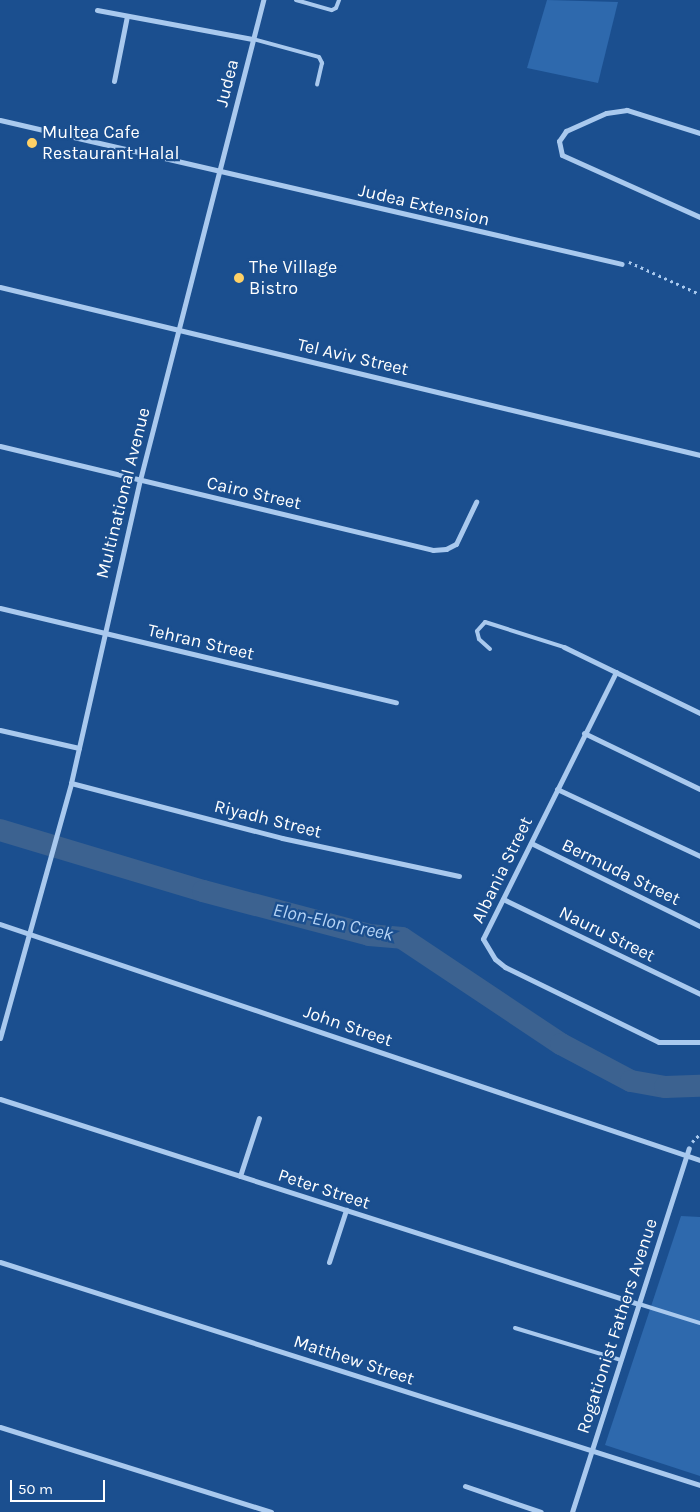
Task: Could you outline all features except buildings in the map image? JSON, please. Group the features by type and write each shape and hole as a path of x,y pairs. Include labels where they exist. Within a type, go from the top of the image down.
{"street":[{"name":"Judea","path":"219,173 263,0"},
{"path":"97,10 252,39"},
{"path":"114,81 127,16"},
{"path":"700,133 627,110 606,113 566,131 559,142 562,155 700,217"},
{"path":"0,120 219,173"},
{"name":"Judea Extension","path":"219,173 622,264"},
{"name":"Multinational Avenue","path":"0,1038 71,783 140,480 219,173"},
{"name":"Tel Aviv Street","path":"0,287 700,455"},
{"name":"Cairo Street","path":"0,446 433,550 446,549 456,544 476,502"},
{"name":"Tehran Street","path":"0,608 396,702"},
{"path":"564,647 700,712"},
{"name":"Albania Street","path":"616,672 483,939 495,959 505,967 659,1042 700,1042"},
{"path":"0,730 79,748"},
{"path":"584,733 700,789"},
{"name":"Riyadh Street","path":"71,783 282,838 459,876"},
{"path":"557,789 700,856"},
{"name":"Bermuda Street","path":"531,843 700,926"},
{"name":"Nauru Street","path":"503,899 700,994"},
{"name":"John Street","path":"0,924 700,1160"},
{"name":"Peter Street","path":"0,1099 639,1304"},
{"path":"240,1176 259,1118"},
{"name":"Rogationist Fathers Avenue","path":"572,1512 689,1148"},
{"path":"329,1262 346,1210"},
{"name":"Matthew Street","path":"0,1262 700,1485"},
{"path":"0,1428 271,1512"},
{"path":"465,1486 541,1512"}],"lane":[{"path":"296,0 332,10 336,8 339,0"},
{"path":"252,39 320,57 322,63 317,84"},
{"path":"490,649 480,639 477,631 485,622 564,647"},
{"path":"639,1304 700,1323"},
{"path":"515,1328 621,1360"}],"path":[{"path":"622,264 631,261 700,294"}],"shaded area":[{"path":"547,0 618,2 598,83 527,68"},
{"path":"681,1216 700,1217 700,1476 605,1445"}],"waterway":[{"name":"Elon-Elon Creek","path":"0,830 203,891 369,935 402,938 561,1044 631,1081 665,1087 700,1086"}],"place":[{"name":"Multea Cafe Restaurant Halal","path":"32,143"},
{"name":"The Village Bistro","path":"239,278"}]}
